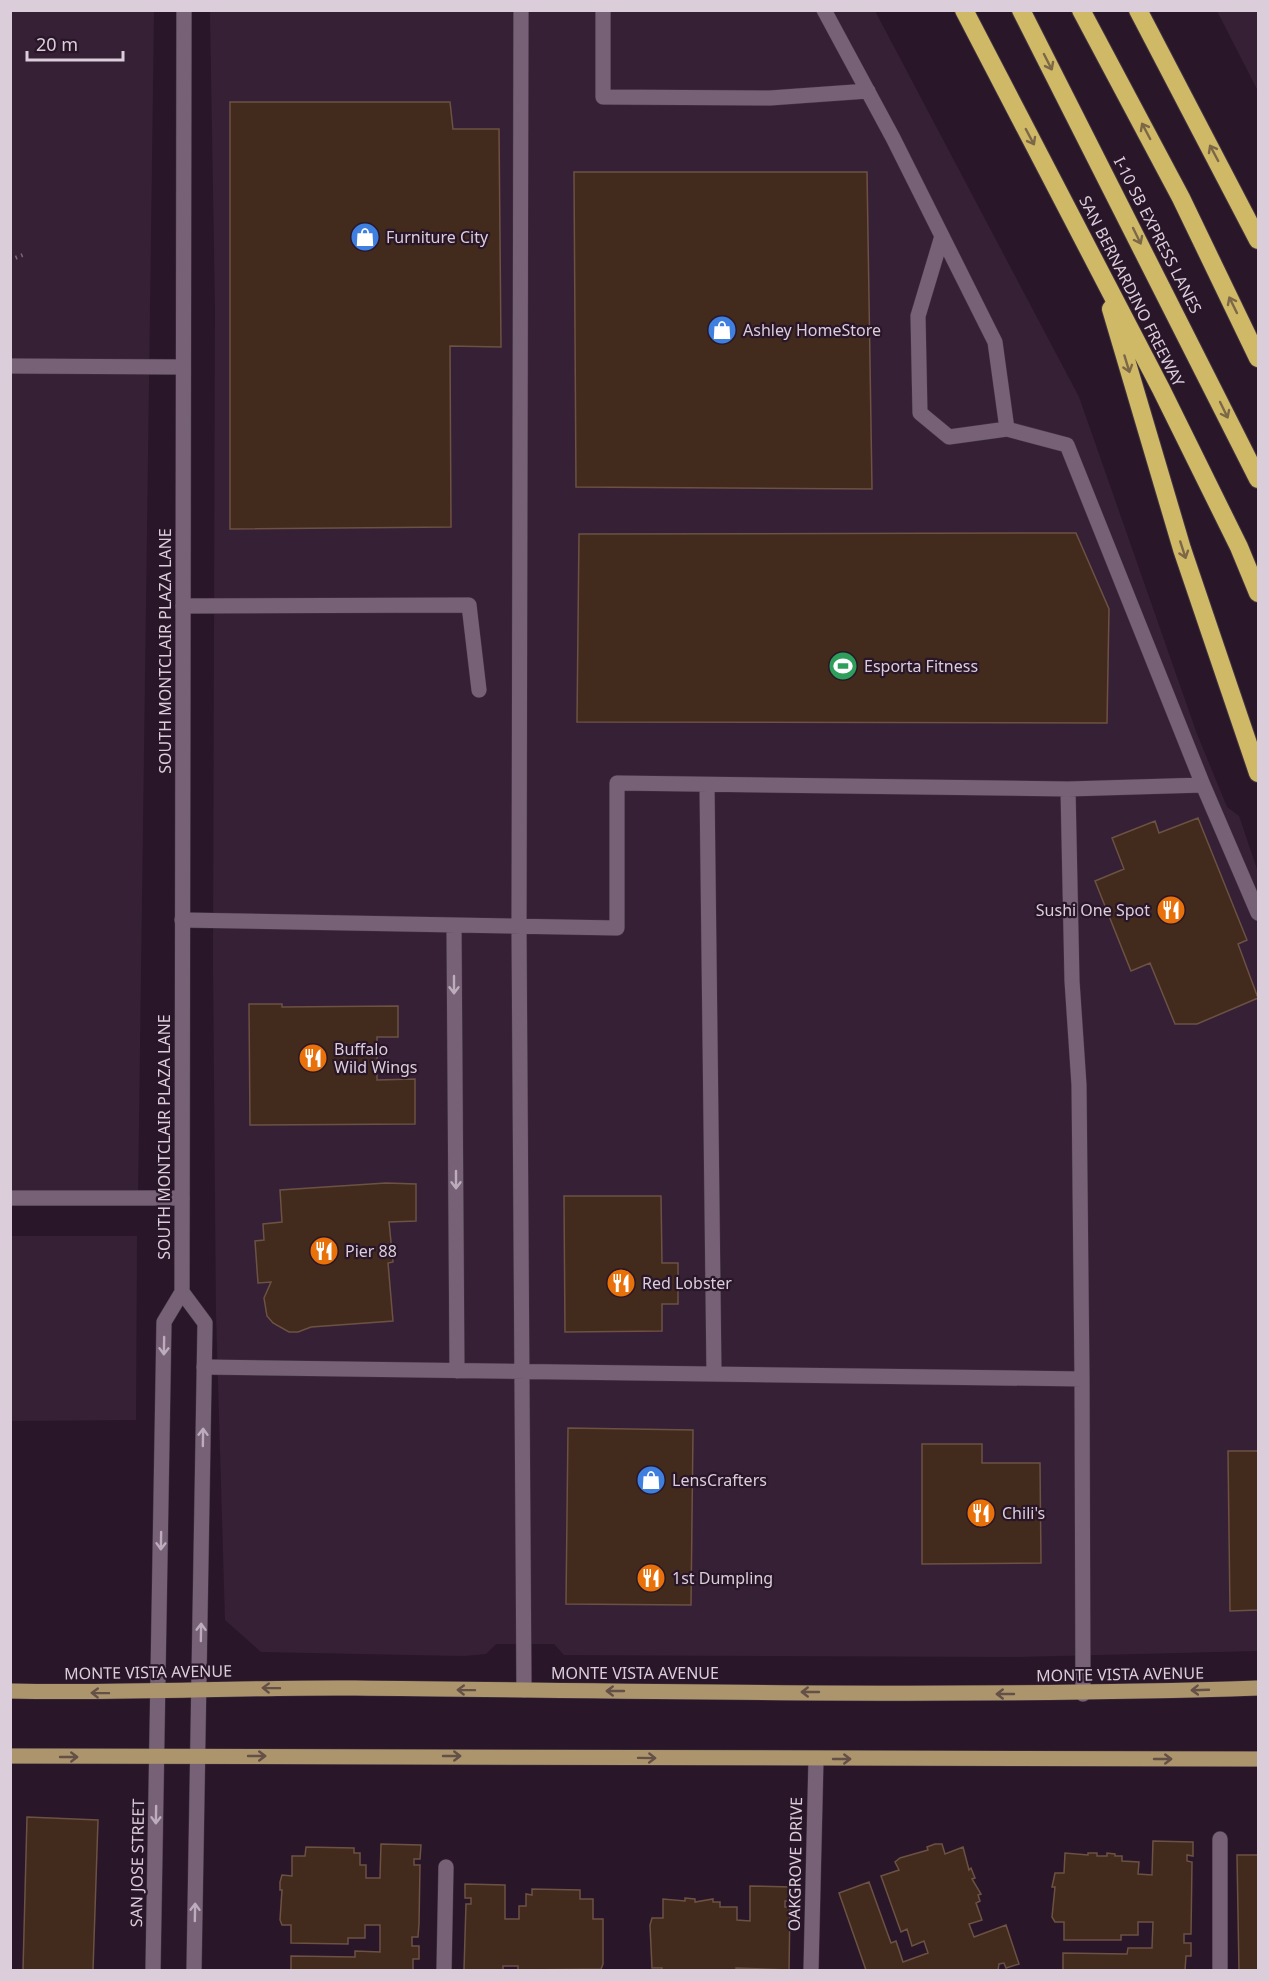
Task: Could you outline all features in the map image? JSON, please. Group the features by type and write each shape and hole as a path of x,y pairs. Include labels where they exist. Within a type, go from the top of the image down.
{"highway":[{"name":"SAN BERNARDINO FREEWAY","path":"964,10 1099,267 1234,537 1258,593"},
{"name":"I-10 SB EXPRESS LANES","path":"1021,10 1258,479"},
{"path":"1081,10 1181,198 1258,358"},
{"path":"1138,10 1242,205 1258,240"},
{"path":"1242,205 1258,225"},
{"path":"1099,267 1182,549 1258,773"}],"main road":[{"name":"MONTE VISTA AVENUE","path":"10,1691 158,1691 254,1688 1083,1694 1258,1688"},
{"path":"10,1756 1258,1759"}],"street":[{"name":"SOUTH MONTCLAIR PLAZA LANE","path":"182,1292 184,10"},
{"path":"521,10 519,927 524,1690"},
{"path":"603,10 603,97 770,98 868,91"},
{"path":"824,10 868,91 995,342 1007,429"},
{"path":"942,236 918,316 920,413 949,436 1007,429 1067,444 1203,785 1258,913"},
{"path":"10,366 183,367"},
{"path":"183,606 469,605 479,690"},
{"path":"182,920 617,928 617,783 1068,789 1203,785"},
{"path":"707,785 714,1374"},
{"path":"1068,789 1072,981 1078,1085 1083,1694"},
{"path":"454,926 457,1371"},
{"path":"10,1198 182,1198"},
{"path":"158,1756 164,1322 182,1292 205,1323 194,1971"},
{"path":"204,1367 1082,1379"},
{"name":"SAN JOSE STREET","path":"153,1971 158,1756"},
{"name":"OAKGROVE DRIVE","path":"811,1971 816,1759"},
{"path":"1220,1839 1220,1971"},
{"path":"444,1971 446,1867"}],"path":[{"path":"10,260 25,254"}],"shaded area":[{"path":"10,11 154,11 138,1194 11,1195"},
{"path":"210,11 875,11 1079,397 1197,734 1227,807 1239,816 1258,872 1258,1651 1014,1657 564,1655 554,1644 496,1644 486,1654 464,1656 261,1652 225,1620 216,1313 213,963 215,309"},
{"path":"1217,11 1258,11 1258,91"},
{"path":"10,1236 137,1236 136,1420 11,1421"}],"building":[{"name":"Furniture City","path":"230,102 450,102 453,129 499,129 501,347 450,346 451,527 230,529"},
{"name":"Ashley HomeStore","path":"574,172 867,172 872,489 576,487"},
{"name":"Esporta Fitness","path":"1076,533 1109,609 1107,723 577,722 579,534"},
{"name":"Sushi One Spot","path":"1198,818 1247,940 1238,944 1258,998 1197,1024 1175,1024 1150,963 1131,971 1095,881 1124,869 1112,838 1155,821 1159,833"},
{"name":"Buffalo Wild Wings","path":"249,1004 282,1004 282,1007 398,1006 398,1037 377,1037 377,1080 415,1079 415,1124 250,1125"},
{"name":"Pier 88","path":"386,1183 416,1184 416,1221 389,1222 393,1262 388,1263 393,1321 311,1327 298,1332 289,1332 273,1323 267,1316 264,1298 271,1282 258,1283 255,1241 264,1240 263,1224 282,1222 280,1190"},
{"name":"Red Lobster","path":"564,1196 661,1196 662,1263 678,1263 678,1304 662,1304 662,1331 565,1332"},
{"path":"568,1428 693,1430 691,1605 566,1604"},
{"name":"Chili's","path":"922,1444 982,1444 982,1463 1040,1463 1041,1563 922,1564"},
{"path":"1228,1451 1258,1451 1258,1610 1230,1611"},
{"path":"27,1817 98,1820 93,1970 23,1970"},
{"path":"1153,1841 1193,1842 1193,1856 1187,1855 1187,1861 1192,1862 1191,1934 1184,1934 1184,1943 1191,1943 1191,1956 1186,1956 1185,1970 1063,1970 1063,1953 1127,1954 1128,1948 1152,1948 1153,1922 1138,1922 1138,1935 1121,1935 1121,1940 1064,1940 1064,1922 1055,1922 1052,1917 1055,1887 1052,1887 1055,1873 1064,1873 1065,1853 1088,1855 1088,1853 1097,1853 1097,1856 1107,1856 1107,1853 1115,1854 1115,1856 1122,1856 1122,1861 1139,1862 1138,1874 1152,1875"},
{"path":"381,1844 421,1845 420,1859 414,1859 414,1865 420,1865 418,1937 412,1937 412,1946 419,1946 419,1959 413,1959 413,1970 291,1970 291,1956 355,1957 355,1951 380,1952 380,1925 365,1925 365,1938 348,1938 348,1944 291,1943 291,1925 282,1925 280,1920 282,1890 280,1890 280,1882 282,1875 292,1876 292,1856 305,1856 306,1847 354,1848 354,1853 360,1853 360,1865 366,1865 366,1878 380,1878"},
{"path":"942,1844 945,1854 963,1847 969,1870 971,1868 975,1878 972,1879 981,1894 978,1895 980,1901 976,1903 982,1920 969,1924 974,1937 1006,1925 1019,1964 1006,1968 1004,1963 999,1964 998,1970 866,1970 839,1893 869,1882 891,1943 896,1941 903,1962 928,1953 924,1941 912,1946 907,1929 901,1932 881,1876 899,1870 895,1862 900,1858 928,1850 927,1847"},
{"path":"1237,1855 1258,1855 1258,1970 1239,1970"},
{"path":"465,1884 505,1885 505,1919 519,1919 519,1906 526,1906 526,1894 532,1895 532,1889 580,1890 580,1899 593,1899 593,1919 603,1919 601,1969 518,1970 518,1966 503,1966 503,1970 464,1970 466,1904 471,1904 471,1898 465,1898"},
{"path":"750,1886 791,1887 791,1901 785,1901 785,1907 790,1907 789,1970 736,1968 736,1970 662,1970 662,1968 652,1968 650,1925 652,1918 663,1918 663,1899 685,1901 685,1898 695,1899 695,1902 713,1899 713,1902 720,1902 720,1907 737,1907 737,1920 750,1921"}],"place":[{"name":"Furniture City","path":"365,237"},
{"name":"Ashley HomeStore","path":"722,330"},
{"name":"Esporta Fitness","path":"843,666"},
{"name":"Sushi One Spot","path":"1171,910"},
{"name":"Buffalo Wild Wings","path":"313,1058"},
{"name":"Pier 88","path":"324,1251"},
{"name":"Red Lobster","path":"621,1283"},
{"name":"LensCrafters","path":"651,1480"},
{"name":"Chili's","path":"981,1513"},
{"name":"1st Dumpling","path":"651,1578"}]}
